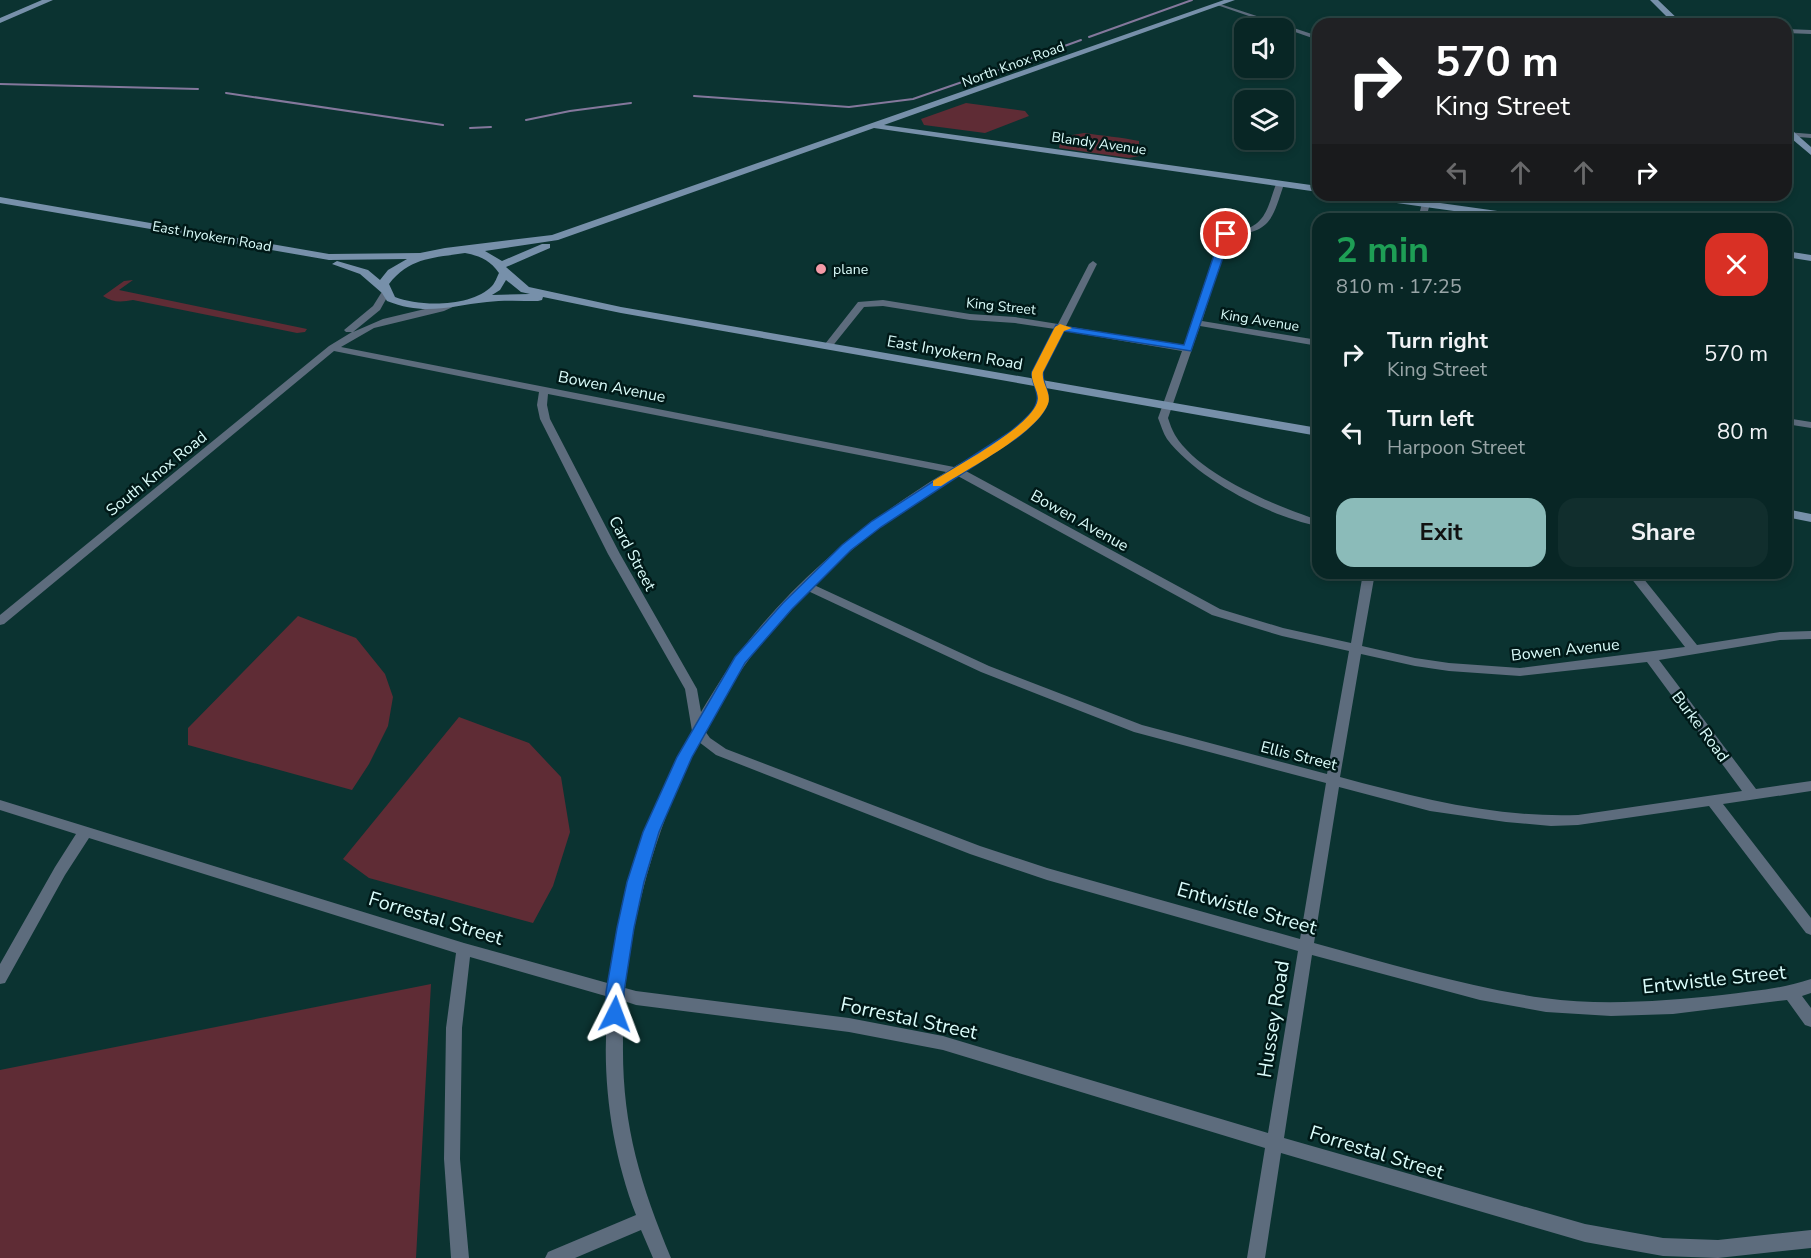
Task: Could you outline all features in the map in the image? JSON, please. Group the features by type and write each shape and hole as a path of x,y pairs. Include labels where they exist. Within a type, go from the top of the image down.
{"street":[{"path":"0,21 49,0"},
{"name":"North Knox Road","path":"425,255 554,238 1231,0"},
{"path":"1654,0 1673,18"},
{"path":"1219,4 1312,36"},
{"path":"1792,31 1811,32"},
{"name":"Blandy Avenue","path":"875,126 1312,188"},
{"path":"1792,133 1811,136"},
{"path":"1792,135 1811,152"},
{"name":"North Knox Road","path":"503,269 566,239 803,152"},
{"path":"1280,184 1263,225 1249,231 1226,234 1163,418 1164,426 1171,438 1199,465 1255,500 1312,521"},
{"name":"East Inyokern Road","path":"0,200 330,257 425,255"},
{"path":"1437,201 1501,213"},
{"name":"East Inyokern Road","path":"0,205 344,265 364,272 386,291 391,299 409,306 432,308 474,300 539,298 621,310 1312,431"},
{"name":"East Inyokern Road","path":"460,251 486,255 525,290 621,310"},
{"path":"386,291 383,284 387,275 396,267 425,255"},
{"path":"1792,256 1811,258"},
{"path":"662,1258 645,1220 621,1132 615,1078 615,992 626,928 651,832 698,730 740,660 807,586 846,548 869,530 1014,435 1029,421 1042,404 1043,397 1038,383 1038,372 1093,264"},
{"path":"474,300 496,288 503,269"},
{"name":"South Knox Road","path":"332,348 336,340 377,308 386,291"},
{"name":"King Street","path":"828,346 861,304 883,303 970,317 1015,320 1188,348"},
{"name":"South Knox Road","path":"0,621 332,348 375,324 435,312 450,306"},
{"name":"King Avenue","path":"1197,323 1312,342"},
{"name":"Bowen Avenue","path":"332,348 957,471 1216,612 1282,632 1449,667 1520,672 1650,657 1693,649 1811,634"},
{"name":"Card Street","path":"544,390 542,405 545,419 614,554 691,689 698,730"},
{"path":"1792,422 1811,425"},
{"path":"1792,514 1811,518"},
{"name":"Hussey Road","path":"1256,1258 1276,1143 1305,947 1368,579"},
{"path":"1638,579 1693,649"},
{"name":"Ellis Street","path":"807,586 985,669 1138,729 1430,806 1506,817 1551,821 1578,820 1714,802 1811,786"},
{"name":"Burke Road","path":"1650,657 1753,795"},
{"name":"Entwistle Street","path":"698,730 705,741 721,752 975,850 1047,874 1305,947 1480,993 1546,1005 1611,1009 1673,1007 1791,993 1811,986"},
{"path":"1714,802 1811,929"},
{"name":"Forrestal Street","path":"0,805 464,949 636,998 849,1025 943,1043 1585,1233 1663,1247 1718,1250 1811,1239"},
{"path":"0,978 60,871 85,832"},
{"path":"460,1258 452,1159 454,1028 464,949"},
{"path":"1791,993 1811,1020"},
{"path":"554,1258 645,1220"}],"shaded area":[{"path":"966,103 1025,111 1029,116 985,133 924,125 921,119"},
{"path":"1084,133 1139,141 1139,156 1129,158 1059,148 1061,137"},
{"path":"133,280 119,290 307,329 305,332 297,333 133,300 114,301 103,296 124,281"},
{"path":"298,616 356,638 385,674 393,697 388,726 369,764 352,790 188,745 188,728"},
{"path":"459,717 529,743 561,777 570,832 553,886 533,923 369,878 343,859"},
{"path":"431,984 416,1258 0,1258 0,1070"}],"waterway":[{"path":"1089,37 1192,0"},
{"path":"993,72 1081,40"},
{"path":"694,96 849,107 913,99 968,80"},
{"path":"0,84 198,89"},
{"path":"226,93 443,125"},
{"path":"526,120 570,111 631,103"},
{"path":"470,128 491,127"}],"slow traffic":[{"path":"937,484 1014,435 1029,421 1042,404 1043,397 1038,383 1038,372 1060,327 1066,328"}],"place":[{"name":"plane","path":"821,269"}],"route":[{"path":"615,1014 615,992 635,882 651,832 684,757 740,660 788,606 846,548 876,524 1014,435 1029,421 1042,404 1043,397 1038,383 1038,372 1060,327 1188,348 1226,234"}]}
